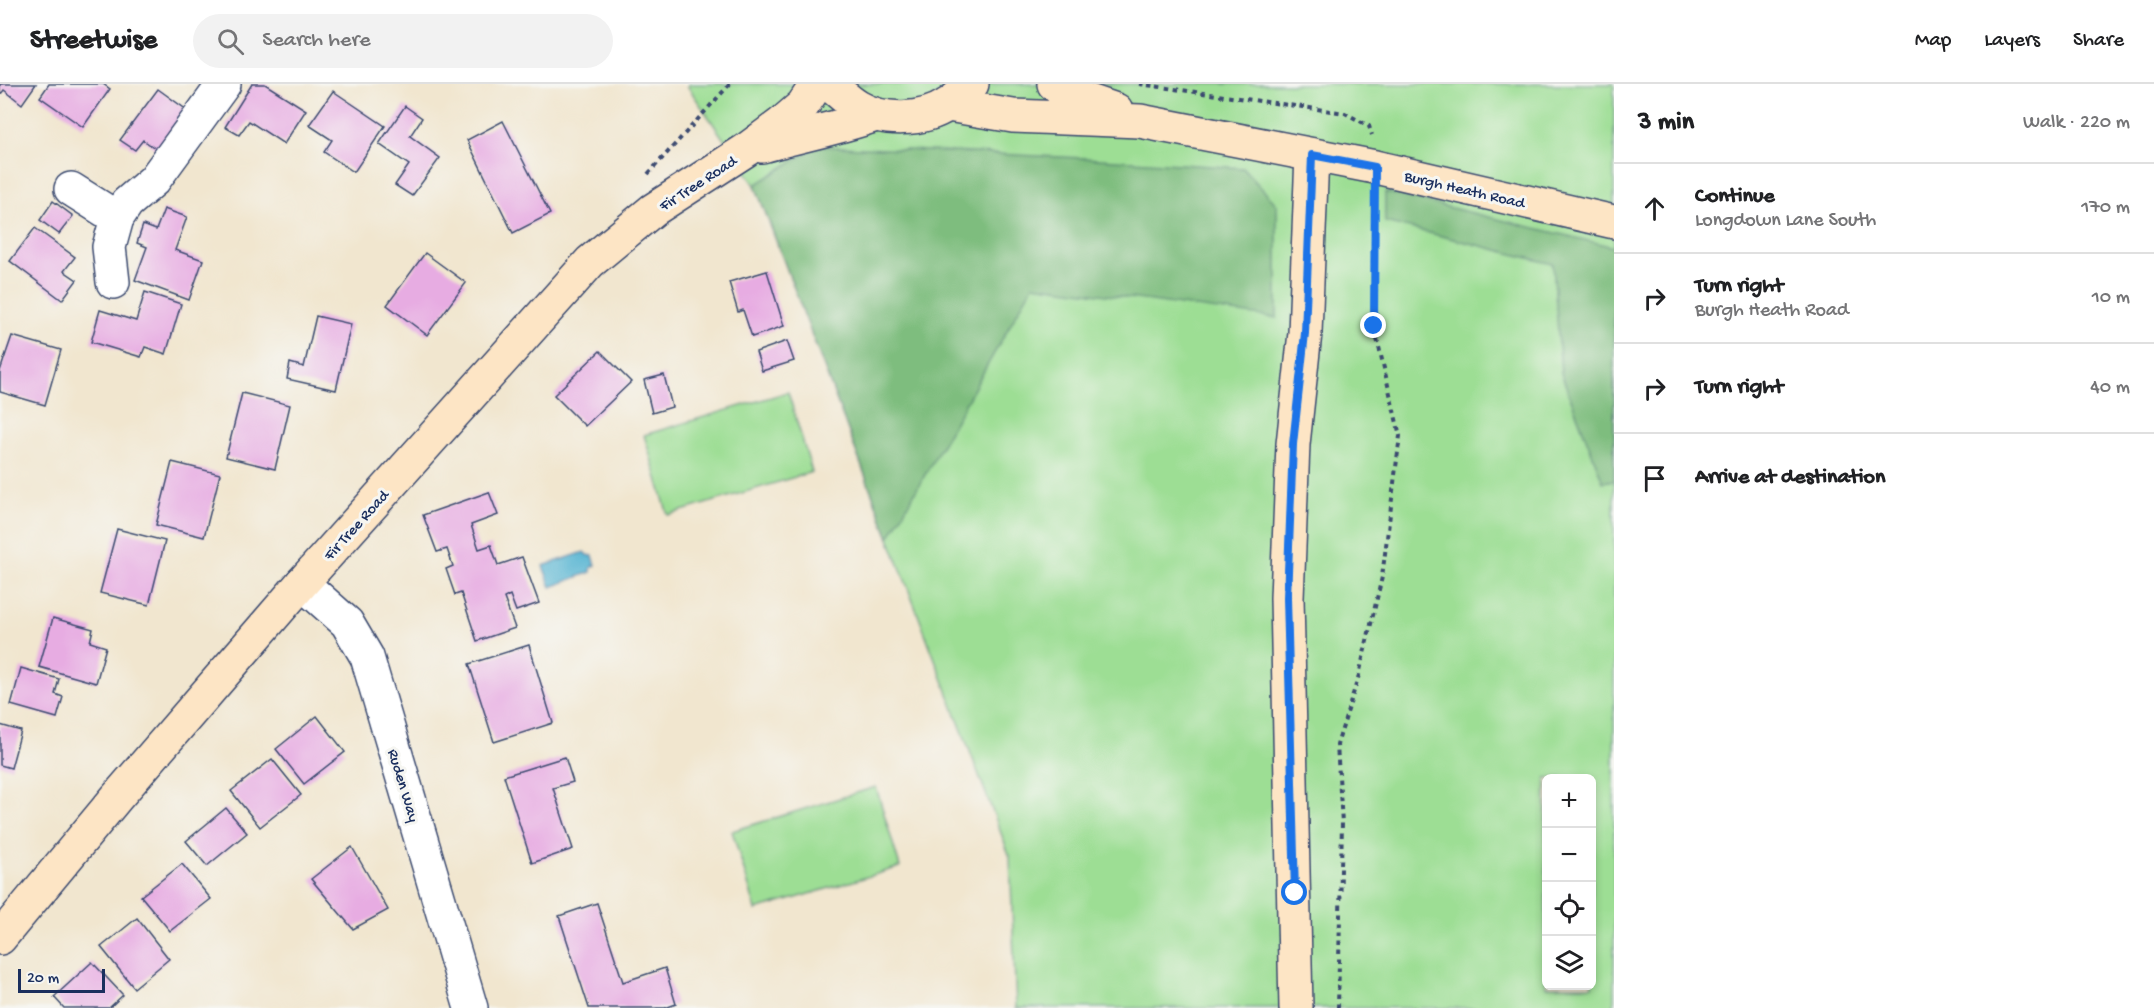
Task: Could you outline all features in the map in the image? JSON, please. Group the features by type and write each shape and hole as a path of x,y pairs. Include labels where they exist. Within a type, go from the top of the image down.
{"main road":[{"name":"Fir Tree Road","path":"0,938 117,797 302,583 590,262 653,210 746,150 804,105 817,84"},
{"path":"830,84 858,107 876,115 908,117 933,112 960,95"},
{"name":"Burgh Heath Road","path":"1054,84 1063,92 1105,105 1140,121"},
{"name":"Burgh Heath Road","path":"960,95 1013,116 1140,121 1375,167 1614,222"},
{"name":"Fir Tree Road","path":"746,150 806,134 841,128 876,115"},
{"path":"1296,1008 1287,598 1293,444 1305,333 1312,155"}],"street":[{"path":"113,282 109,247 117,218 127,203 154,180 224,84"},
{"path":"71,189 117,218"},
{"name":"Ruden Way","path":"302,583 346,623 367,657 471,1008"}],"path":[{"path":"644,178 730,84"},
{"path":"1139,84 1345,112 1369,126 1375,144 1374,326 1400,436 1382,576 1359,675 1337,745 1342,823 1338,1008"}],"green space":[{"path":"689,84 1614,84 1614,1008 1016,1008 1010,857 755,185 688,87"},
{"path":"817,146 1243,168 1277,205 1277,318 1033,285 889,538 755,185"},
{"path":"1385,192 1614,247 1614,480 1603,482 1561,373 1553,264 1385,222"},
{"path":"788,392 812,472 668,515 644,435"},
{"path":"876,787 900,867 756,910 732,831"}],"water":[{"path":"584,552 593,556 596,565 591,568 591,572 551,587 543,566"}],"building":[{"path":"0,84 36,84 22,104 4,90 0,95"},
{"path":"49,84 103,84 110,89 83,127 40,97"},
{"path":"252,84 265,84 306,110 284,144 249,121 239,135 225,127"},
{"path":"158,89 191,113 162,153 143,140 135,150 120,140"},
{"path":"333,91 385,126 354,172 324,152 332,140 309,125"},
{"path":"405,106 422,118 410,136 440,158 412,196 395,185 409,165 379,144"},
{"path":"503,121 550,214 513,233 467,140"},
{"path":"53,201 73,216 59,234 40,220"},
{"path":"164,209 187,217 175,250 203,260 189,300 135,280 147,247 137,243 143,225 156,230"},
{"path":"35,228 75,257 64,271 77,280 62,300 10,261"},
{"path":"425,253 466,283 427,335 387,305"},
{"path":"767,271 784,326 752,337 743,310 738,312 729,282"},
{"path":"145,292 181,304 166,354 145,347 141,357 91,342 100,310 136,321"},
{"path":"316,316 351,324 336,390 287,379 290,363 304,367"},
{"path":"12,336 61,350 45,405 0,392 0,371"},
{"path":"787,341 794,361 762,371 756,352"},
{"path":"600,351 631,382 585,426 554,395"},
{"path":"664,375 672,407 652,413 644,380"},
{"path":"242,393 290,405 275,469 226,457"},
{"path":"172,462 220,474 204,537 156,525"},
{"path":"489,492 498,515 471,525 479,549 491,545 498,565 522,557 539,603 516,611 510,595 504,598 515,628 477,641 461,593 455,595 446,569 453,566 447,549 437,552 423,515"},
{"path":"117,529 165,541 149,605 100,593"},
{"path":"53,618 93,629 90,642 106,647 96,683 39,667"},
{"path":"529,645 553,723 494,742 469,664"},
{"path":"21,668 59,679 55,694 63,697 57,718 11,705"},
{"path":"317,716 345,752 304,784 276,749"},
{"path":"0,725 21,731 11,768 0,765"},
{"path":"565,757 573,782 553,788 573,849 532,863 504,776"},
{"path":"272,759 301,795 260,827 231,791"},
{"path":"226,808 247,833 207,866 186,841"},
{"path":"352,847 388,910 353,929 311,879"},
{"path":"182,864 211,899 170,931 141,896"},
{"path":"597,903 623,982 665,968 676,1004 665,1008 589,1008 559,916"},
{"path":"137,918 169,959 134,988 101,947"},
{"path":"92,962 123,995 109,1008 64,1008 54,997"}],"route":[{"path":"1295,893 1287,598 1293,444 1305,333 1312,155 1375,167 1374,326"}]}
